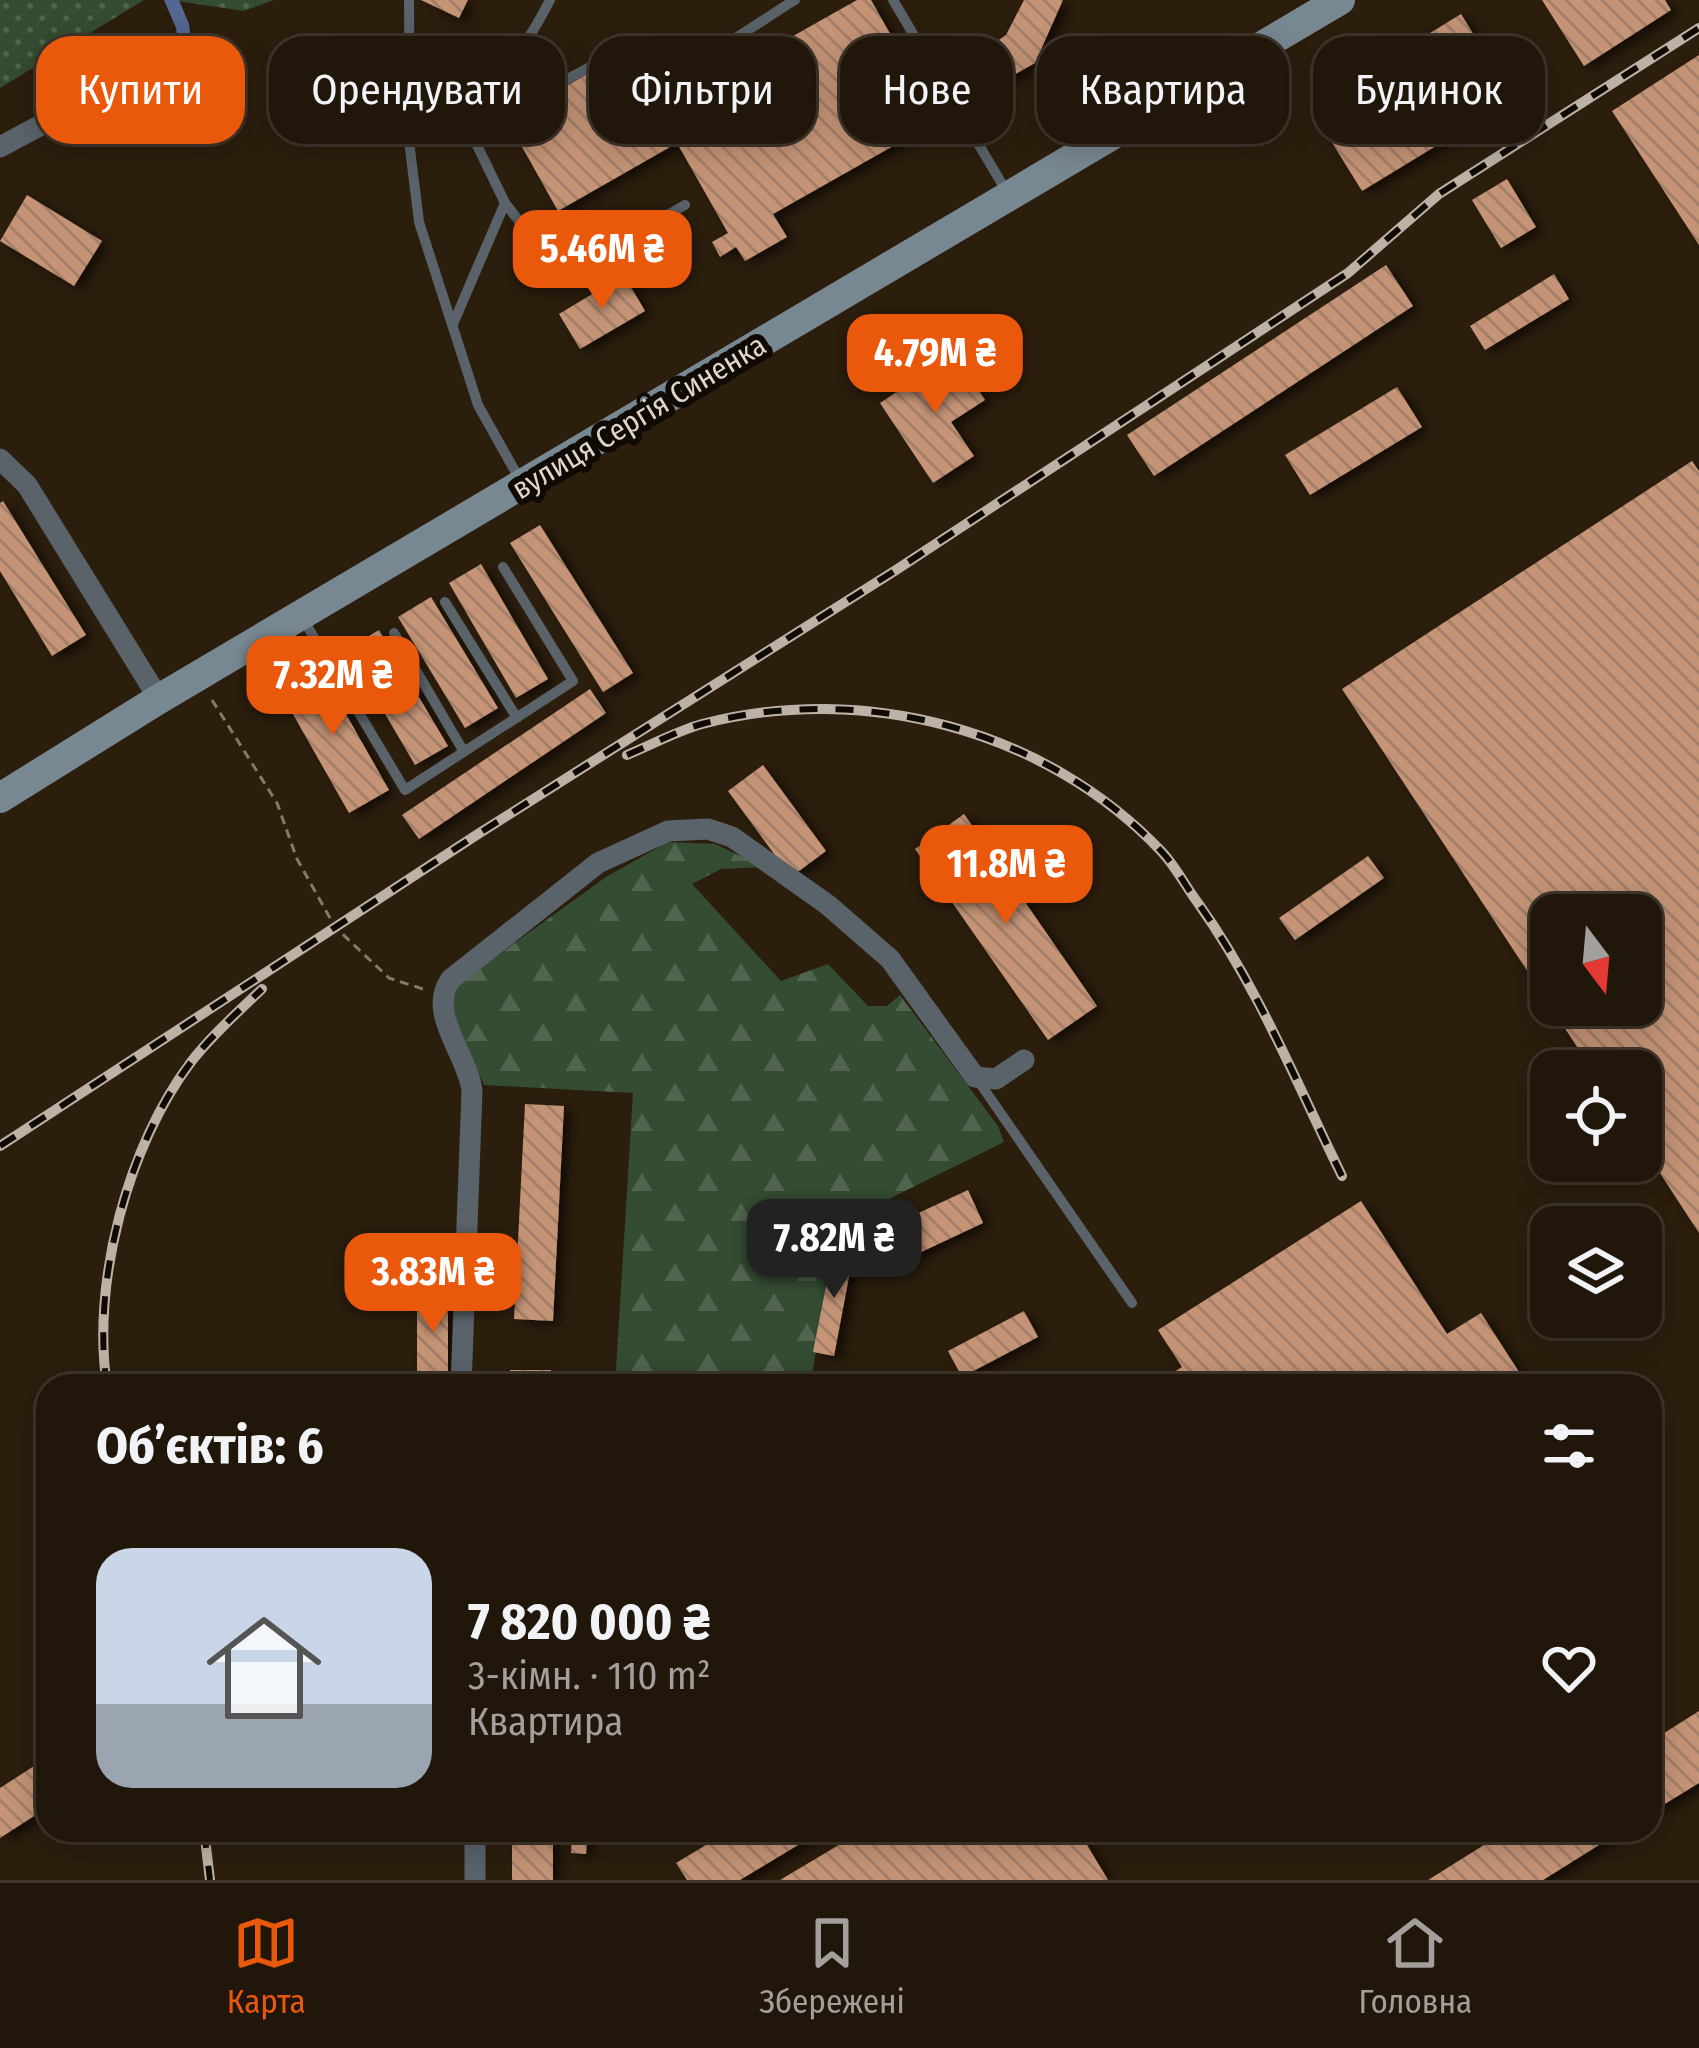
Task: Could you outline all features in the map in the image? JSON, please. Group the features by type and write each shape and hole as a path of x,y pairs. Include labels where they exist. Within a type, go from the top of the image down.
{"street":[{"name":"вулиця Сергія Синенка","path":"0,798 159,699 1340,0"},
{"path":"0,146 36,127"},
{"path":"0,459 27,484 159,699"},
{"path":"461,1374 472,1091 465,1058 441,1008 441,995 451,979 598,863 668,831 709,829 732,837 828,905 890,959 975,1077 996,1079 1024,1060"},
{"path":"475,1842 475,1880"}],"lane":[{"path":"409,0 410,36"},
{"path":"532,36 550,0"},
{"path":"685,205 591,259 575,262 544,251 505,203 474,139 488,119 614,56 657,68 688,62 795,0"},
{"path":"893,0 1010,197"},
{"path":"410,144 419,222 478,405 524,486"},
{"path":"453,324 505,203"},
{"path":"301,616 405,790 573,681 503,567"},
{"path":"445,602 517,718"},
{"path":"394,633 464,752"},
{"path":"975,1077 1132,1303"}],"path":[{"path":"197,677 277,803 297,859 335,927 389,978 441,995"}],"green space":[{"path":"0,0 144,0 85,36 36,36 36,66 0,88"},
{"path":"170,0 274,0 244,11"},
{"path":"668,842 715,844 763,867 721,869 692,884 781,981 828,964 868,1006 887,1006 900,995 998,1126 1004,1142 824,1231 834,1246 812,1374 616,1374 633,1093 484,1085 451,1009 458,984 606,877"}],"water":[{"path":"164,0 179,0 190,36 177,36"}],"building":[{"path":"421,0 468,0 459,18"},
{"path":"857,0 871,0 891,36 840,36 840,144 897,144 773,214 787,237 745,261 736,247 720,257 712,242 728,233 678,144 816,144 816,36 793,36"},
{"path":"1024,0 1063,0 1047,36 1037,36 1035,63 1013,75 1013,36 1006,35"},
{"path":"1542,0 1665,0 1671,10 1584,66"},
{"path":"1461,14 1474,36 1425,36"},
{"path":"1699,55 1699,245 1612,111"},
{"path":"589,73 589,144 675,144 558,211 520,144 565,144 565,87"},
{"path":"1333,144 1439,144 1362,191"},
{"path":"1507,179 1536,227 1501,248 1472,200"},
{"path":"27,195 102,241 74,286 0,241"},
{"path":"1386,265 1413,306 1154,476 1127,435"},
{"path":"1554,274 1569,299 1485,350 1470,326"},
{"path":"624,275 645,311 580,349 559,314"},
{"path":"954,354 985,400 951,422 974,456 933,483 880,403"},
{"path":"1397,387 1422,427 1310,495 1285,455"},
{"path":"1692,461 1699,471 1699,1233 1662,1176 1662,1050 1579,1050 1563,1026 1662,1026 1662,894 1530,894 1530,975 1342,689"},
{"path":"3,501 86,635 52,656 0,571"},
{"path":"540,525 633,673 603,692 510,543"},
{"path":"481,564 548,679 516,698 449,583"},
{"path":"431,597 498,708 465,728 398,617"},
{"path":"379,630 448,746 415,765 347,649"},
{"path":"317,663 389,790 349,813 277,686"},
{"path":"590,689 606,713 419,839 402,815"},
{"path":"763,765 826,851 791,877 728,791"},
{"path":"964,814 1097,1006 1048,1040 915,849"},
{"path":"1368,856 1384,878 1295,940 1279,918"},
{"path":"525,1104 564,1106 553,1321 514,1319"},
{"path":"968,1190 983,1223 900,1262 884,1229"},
{"path":"1361,1201 1447,1334 1481,1313 1520,1374 1171,1374 1182,1367 1158,1330"},
{"path":"834,1246 854,1250 834,1356 813,1352"},
{"path":"417,1294 448,1294 448,1374 417,1374"},
{"path":"1024,1311 1038,1337 968,1374 960,1374 948,1351"},
{"path":"510,1370 551,1370 551,1374 510,1374"},
{"path":"1699,1711 1699,1783 1662,1806 1662,1734"},
{"path":"36,1765 36,1815 0,1838 0,1788"},
{"path":"512,1842 553,1842 553,1880 512,1880"},
{"path":"571,1842 587,1842 586,1854 571,1853"},
{"path":"711,1842 803,1842 740,1880 687,1880 676,1863"},
{"path":"844,1842 1085,1842 1108,1880 780,1880"},
{"path":"1489,1842 1604,1842 1543,1880 1428,1880"}],"railway":[{"path":"0,1146 1348,273 1439,194 1699,28"},
{"path":"627,755 702,724 763,712 825,709 888,714 949,726 1008,746 1064,774 1116,809 1176,871 1258,1002 1342,1176"},
{"path":"106,1374 103,1346 110,1260 119,1216 149,1133 191,1062 262,989"},
{"path":"205,1842 210,1880"}]}
